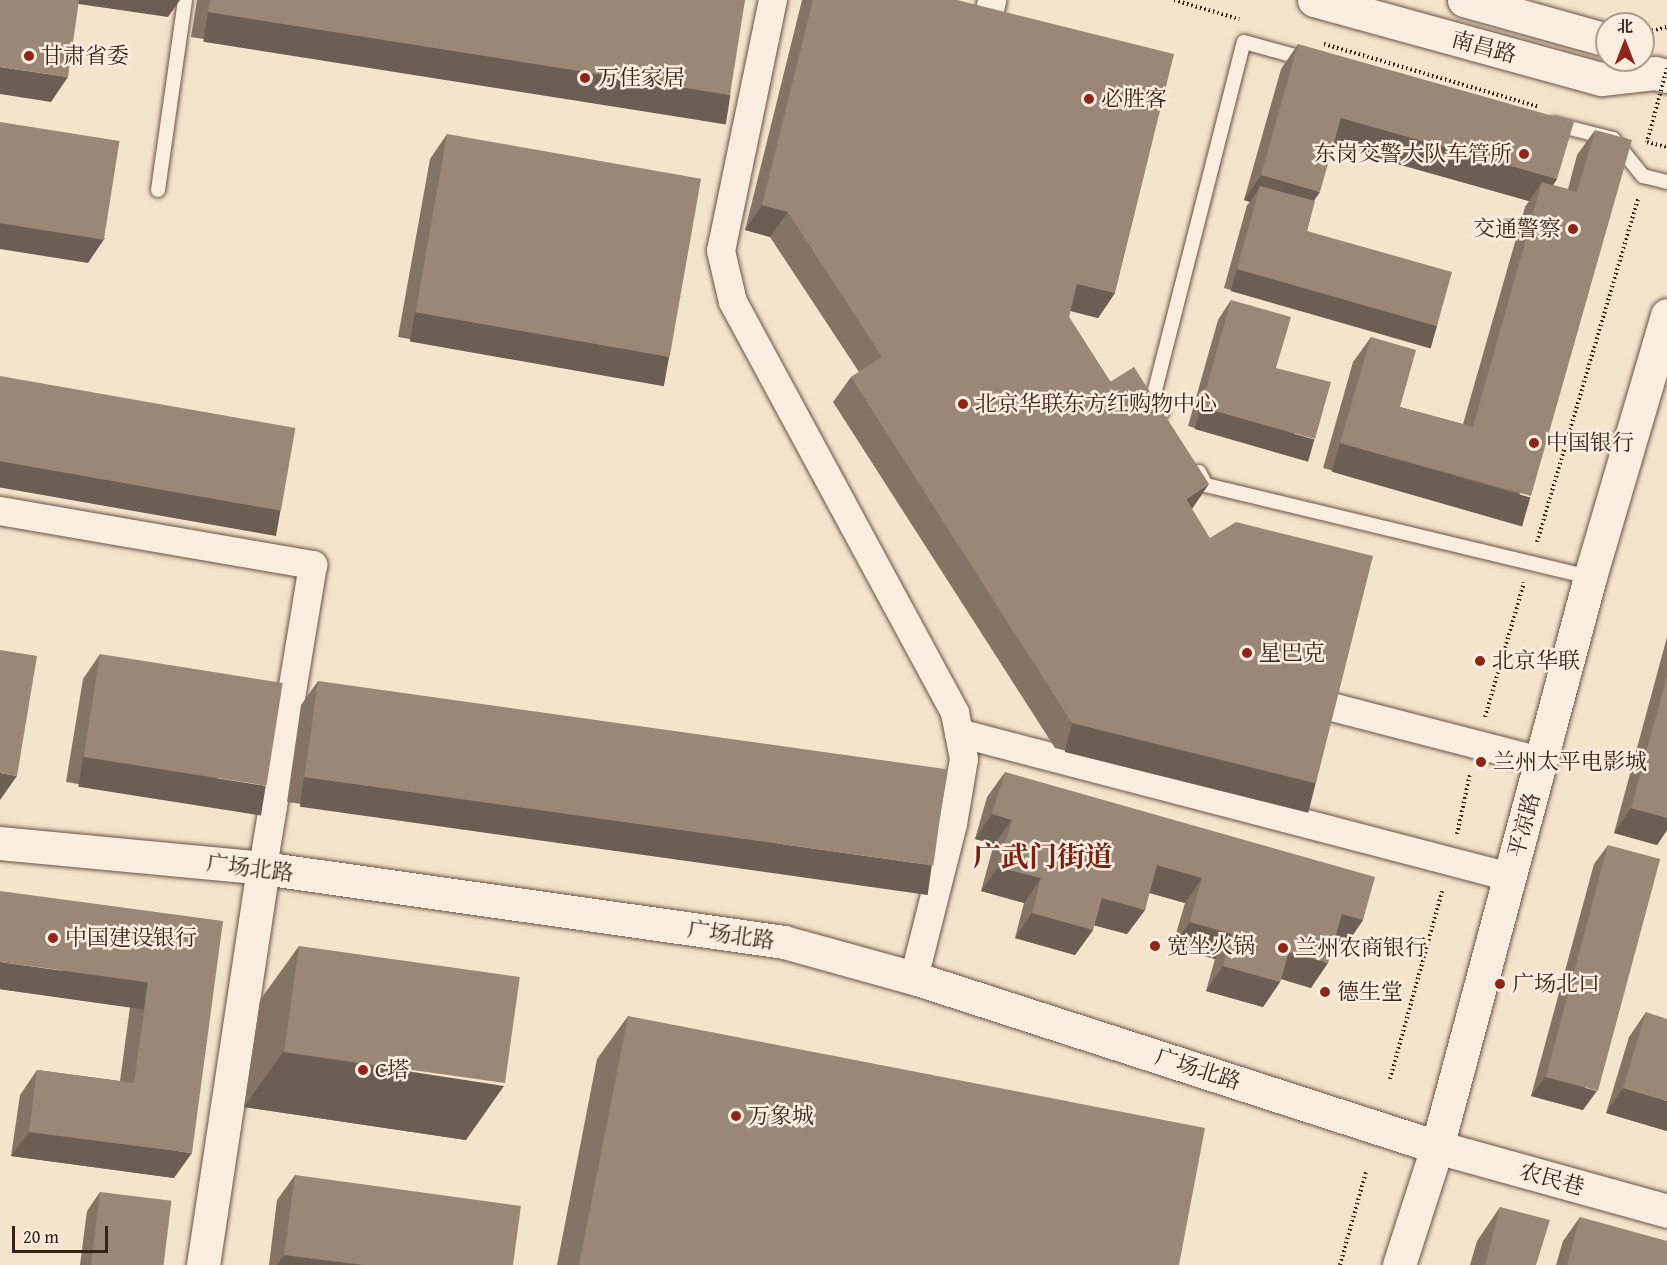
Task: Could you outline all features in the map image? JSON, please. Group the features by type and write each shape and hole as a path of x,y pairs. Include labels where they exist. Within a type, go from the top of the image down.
{"street":[{"path":"773,0 721,251 733,302 955,713 964,759 953,824 914,978"},
{"path":"984,36 992,0"},
{"name":"南昌路","path":"1314,0 1600,79 1657,69"},
{"name":"南昌路","path":"1464,0 1595,37"},
{"name":"平凉路","path":"1399,1265 1437,1147 1590,577 1667,315"},
{"path":"0,511 313,565 262,868 202,1265"},
{"path":"1324,705 1541,761"},
{"path":"959,733 1510,877"},
{"name":"广场北路","path":"0,843 262,868 784,942 914,978 1437,1147"},
{"name":"农民巷","path":"1437,1147 1667,1211"}],"lane":[{"path":"158,190 185,0"},
{"path":"1171,427 1153,398 1244,42 1324,63"},
{"path":"1546,115 1613,139 1643,176 1667,182"},
{"path":"1189,456 1206,485 1590,577"}],"path":[{"path":"1174,0 1242,20"},
{"path":"1321,43 1546,115"},
{"path":"1657,69 1647,142 1667,147"},
{"path":"1390,1079 1451,861 1476,744 1637,208 1640,172"},
{"path":"1341,1265 1366,1172"}],"building":[{"name":"甘肃省委","path":"0,0 79,0 68,77 0,67"},
{"name":"万佳家居","path":"210,0 745,0 730,95 208,12"},
{"name":"北京华联东方红购物中心","path":"813,0 957,0 1174,54 1115,293 1077,284 1069,317 1110,382 1134,367 1209,484 1186,499 1210,538 1236,522 1373,556 1316,783 1072,723 851,377 882,357 788,212 762,205"},
{"path":"1298,44 1574,122 1557,179 1341,118 1320,192 1261,175"},
{"path":"0,122 120,141 104,240 0,223"},
{"path":"1595,130 1632,140 1531,496 1340,443 1371,337 1416,350 1400,407 1473,427 1542,182 1577,192"},
{"path":"447,134 701,179 670,357 416,312"},
{"path":"1260,186 1315,201 1307,231 1452,272 1437,326 1237,269"},
{"path":"1231,300 1291,317 1276,368 1331,382 1315,439 1201,407"},
{"path":"0,376 295,428 281,511 0,461"},
{"path":"0,650 37,656 17,776 0,773"},
{"path":"100,654 283,683 266,786 84,757"},
{"path":"1667,676 1667,818 1631,808"},
{"path":"318,681 947,769 933,865 305,777"},
{"path":"1005,772 1375,877 1363,920 1342,914 1328,963 1289,952 1280,982 1223,966 1232,934 1190,922 1202,878 1157,865 1145,910 1102,898 1093,930 1032,913 1041,878 998,867 1012,820 992,814"},
{"path":"1608,845 1660,859 1598,1091 1546,1077"},
{"path":"0,891 223,921 192,1153 29,1132 37,1070 134,1083 148,982 0,962"},
{"path":"299,946 520,977 505,1083 284,1052"},
{"path":"1646,1012 1667,1019 1667,1101 1623,1088"},
{"name":"万象城","path":"628,1016 1205,1128 1179,1265 579,1265"},
{"path":"295,1175 521,1206 513,1265 364,1265 284,1255"},
{"path":"100,1192 171,1201 164,1265 91,1265"},
{"path":"1500,1207 1550,1220 1536,1265 1485,1265"},
{"path":"1580,1217 1667,1241 1667,1265 1567,1265"}],"place":[{"name":"甘肃省委","path":"29,56"},
{"name":"万佳家居","path":"585,78"},
{"name":"必胜客","path":"1089,99"},
{"name":"东岗交警大队车管所","path":"1524,154"},
{"name":"交通警察","path":"1573,229"},
{"name":"北京华联东方红购物中心","path":"963,404"},
{"name":"中国银行","path":"1534,443"},
{"name":"星巴克","path":"1247,653"},
{"name":"北京华联","path":"1480,661"},
{"name":"兰州太平电影城","path":"1481,762"},
{"name":"中国建设银行","path":"53,938"},
{"name":"宽坐火锅","path":"1155,946"},
{"name":"兰州农商银行","path":"1283,948"},
{"name":"广场北口","path":"1500,984"},
{"name":"德生堂","path":"1325,992"},
{"name":"C塔","path":"363,1070"},
{"name":"万象城","path":"736,1116"}],"district":[{"name":"广武门街道","path":"1043,856"}]}
